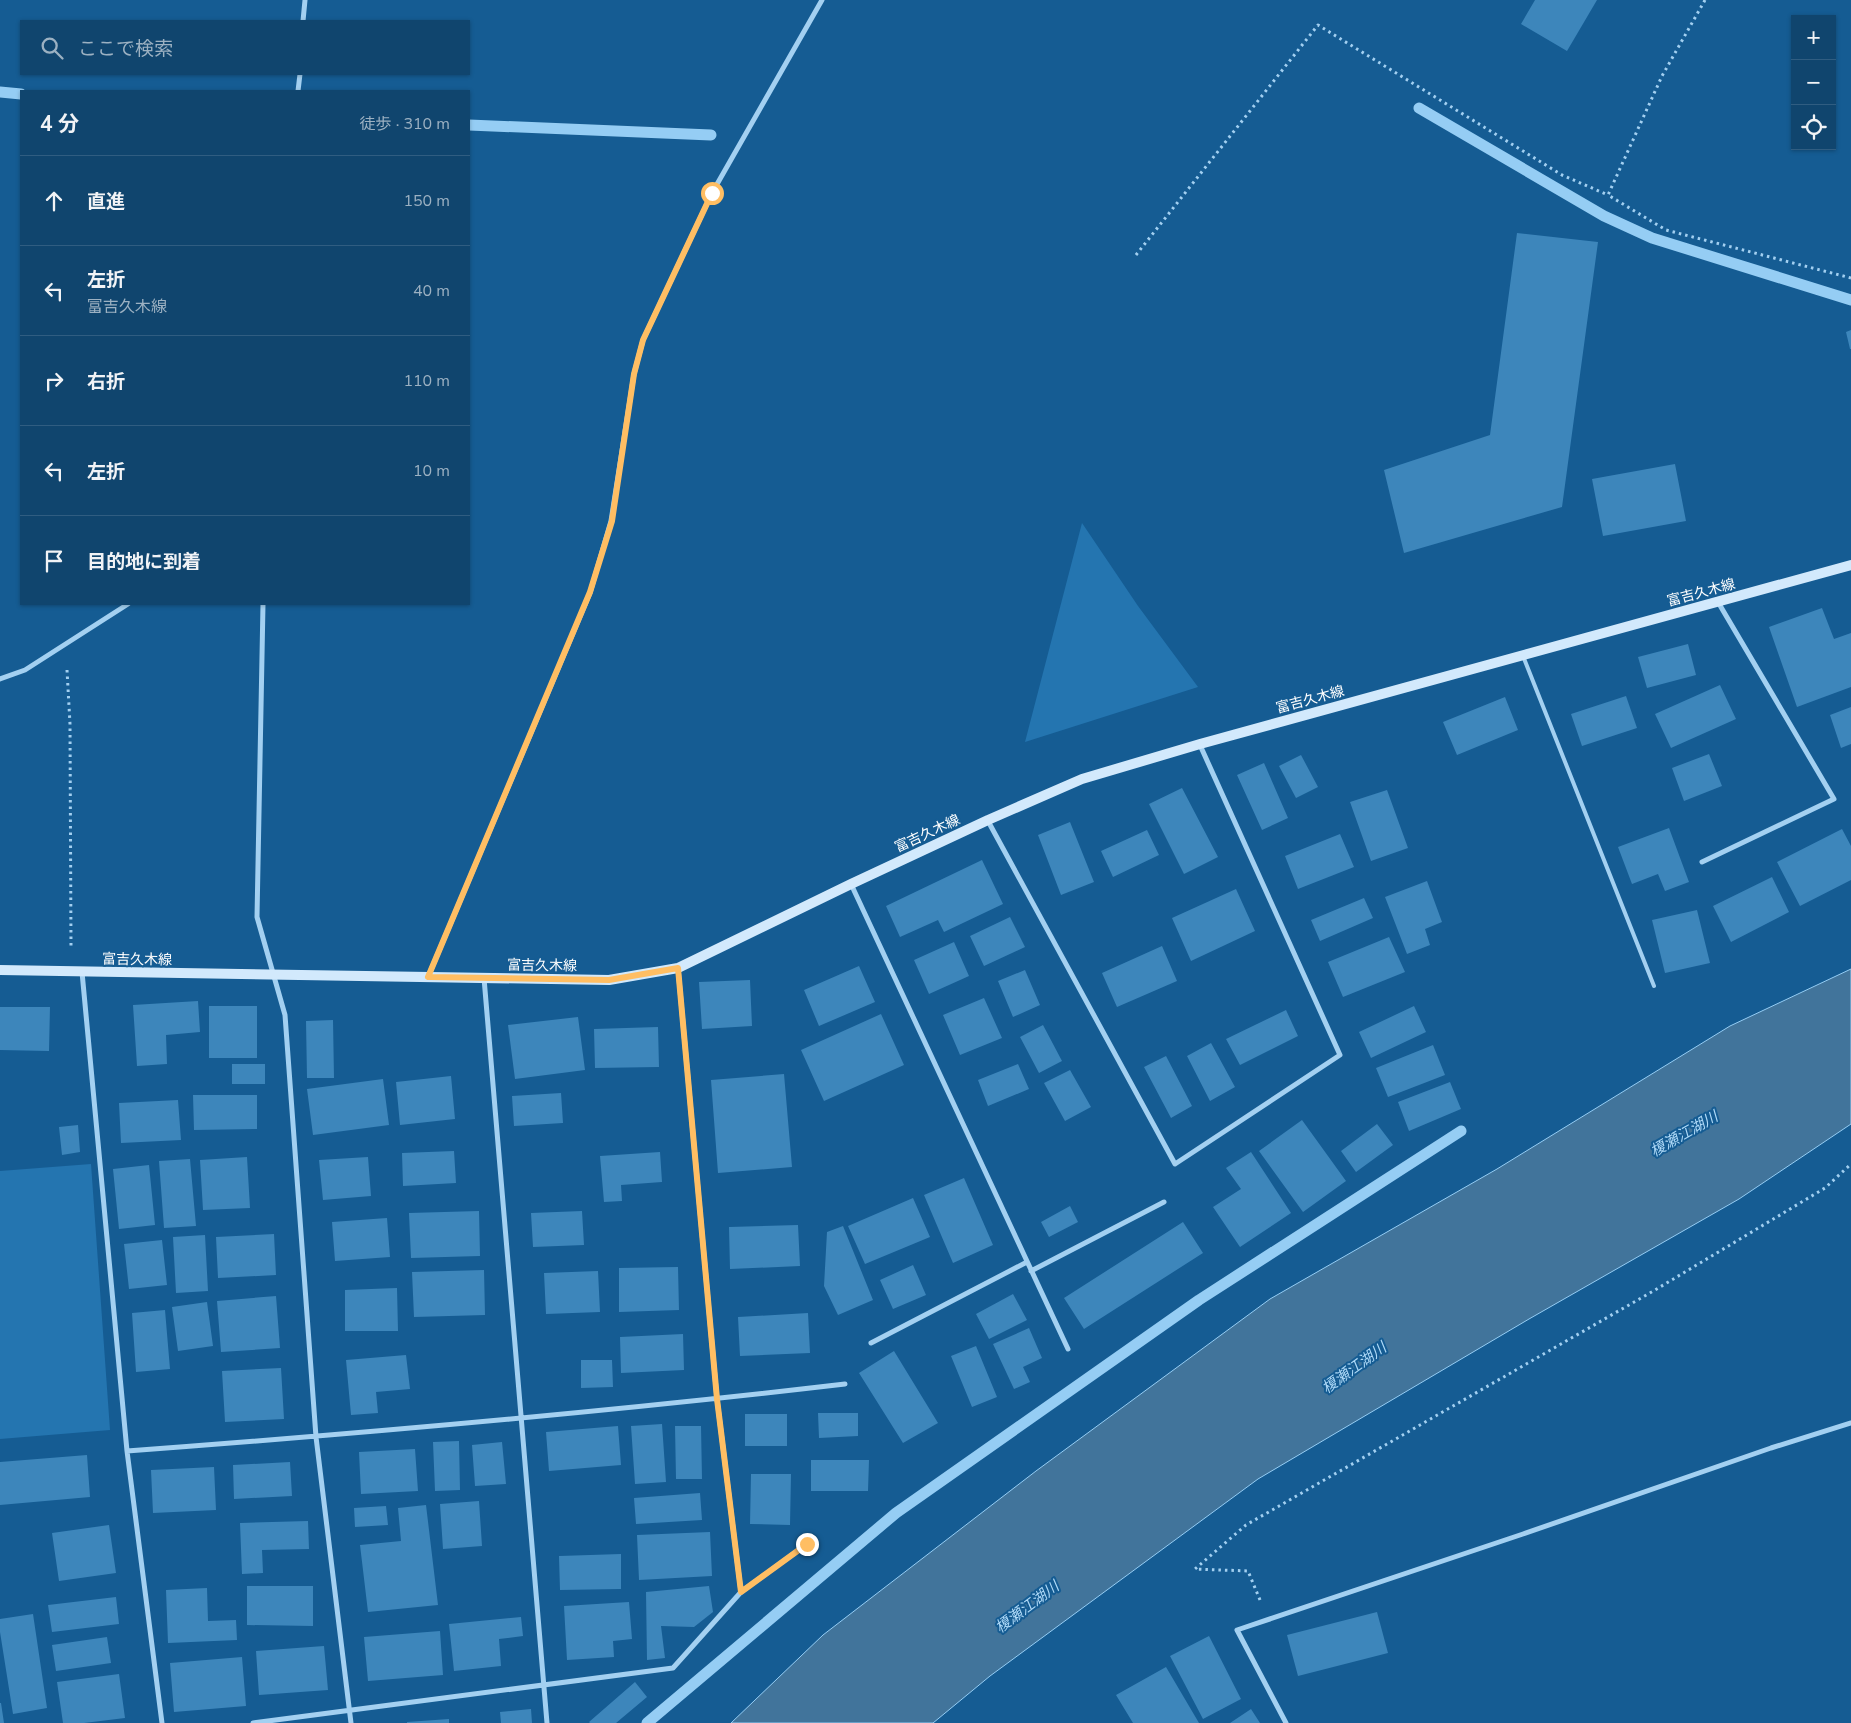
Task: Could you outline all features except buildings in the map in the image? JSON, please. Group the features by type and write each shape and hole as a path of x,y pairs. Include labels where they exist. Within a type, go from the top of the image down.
{"main road":[{"name":"富吉久木線","path":"0,970 609,980 678,968 851,884 988,820 1082,779 1200,744 1851,565"}],"street":[{"path":"304,20 305,0"},
{"path":"428,977 590,592 612,521 634,374 643,340 712,193 822,0"},
{"path":"298,90 300,75"},
{"path":"1702,862 1834,799 1717,601"},
{"path":"0,679 25,670 126,605"},
{"path":"263,605 256,917 285,1015 316,1437 351,1723"},
{"path":"988,820 1175,1164 1340,1055 1200,744"},
{"path":"851,884 1068,1349"},
{"path":"678,968 717,1399 741,1592"},
{"path":"82,972 127,1451 162,1723"},
{"path":"484,978 547,1723"},
{"path":"1031,1271 1164,1202"},
{"path":"872,1343 1027,1262"},
{"path":"127,1451 316,1437 521,1418 717,1399 845,1384"},
{"path":"1287,1723 1237,1630 1771,1448 1851,1423"},
{"path":"253,1723 673,1668 741,1592 807,1544"}],"lane":[{"path":"1523,655 1654,986"}],"path":[{"path":"1608,196 1662,76 1705,0"},
{"path":"1136,255 1318,25 1562,175 1608,196 1666,230 1851,278"},
{"path":"65,644 70,724 71,971"},
{"path":"1268,1620 1248,1571 1195,1570 1246,1525 1655,1290 1825,1188 1851,1164"}],"shaded area":[{"path":"1082,523 1138,606 1198,687 1025,742"},
{"path":"91,1164 110,1430 0,1439 0,1171"}],"water":[{"name":"榎瀬江湖川","path":"1851,969 1851,1124 1739,1199 1529,1319 1258,1479 990,1676 933,1723 731,1723 823,1635 1036,1471 1270,1299 1497,1169 1730,1026"}],"waterway":[{"path":"0,92 20,94"},
{"path":"1419,108 1604,216 1652,238 1851,300"},
{"path":"470,125 711,135"},
{"path":"647,1723 896,1513 1199,1300 1461,1131"}],"route":[{"path":"712,193 643,340 634,374 612,521 590,592 428,977 609,980 678,968 717,1399 741,1592 807,1544"}]}
